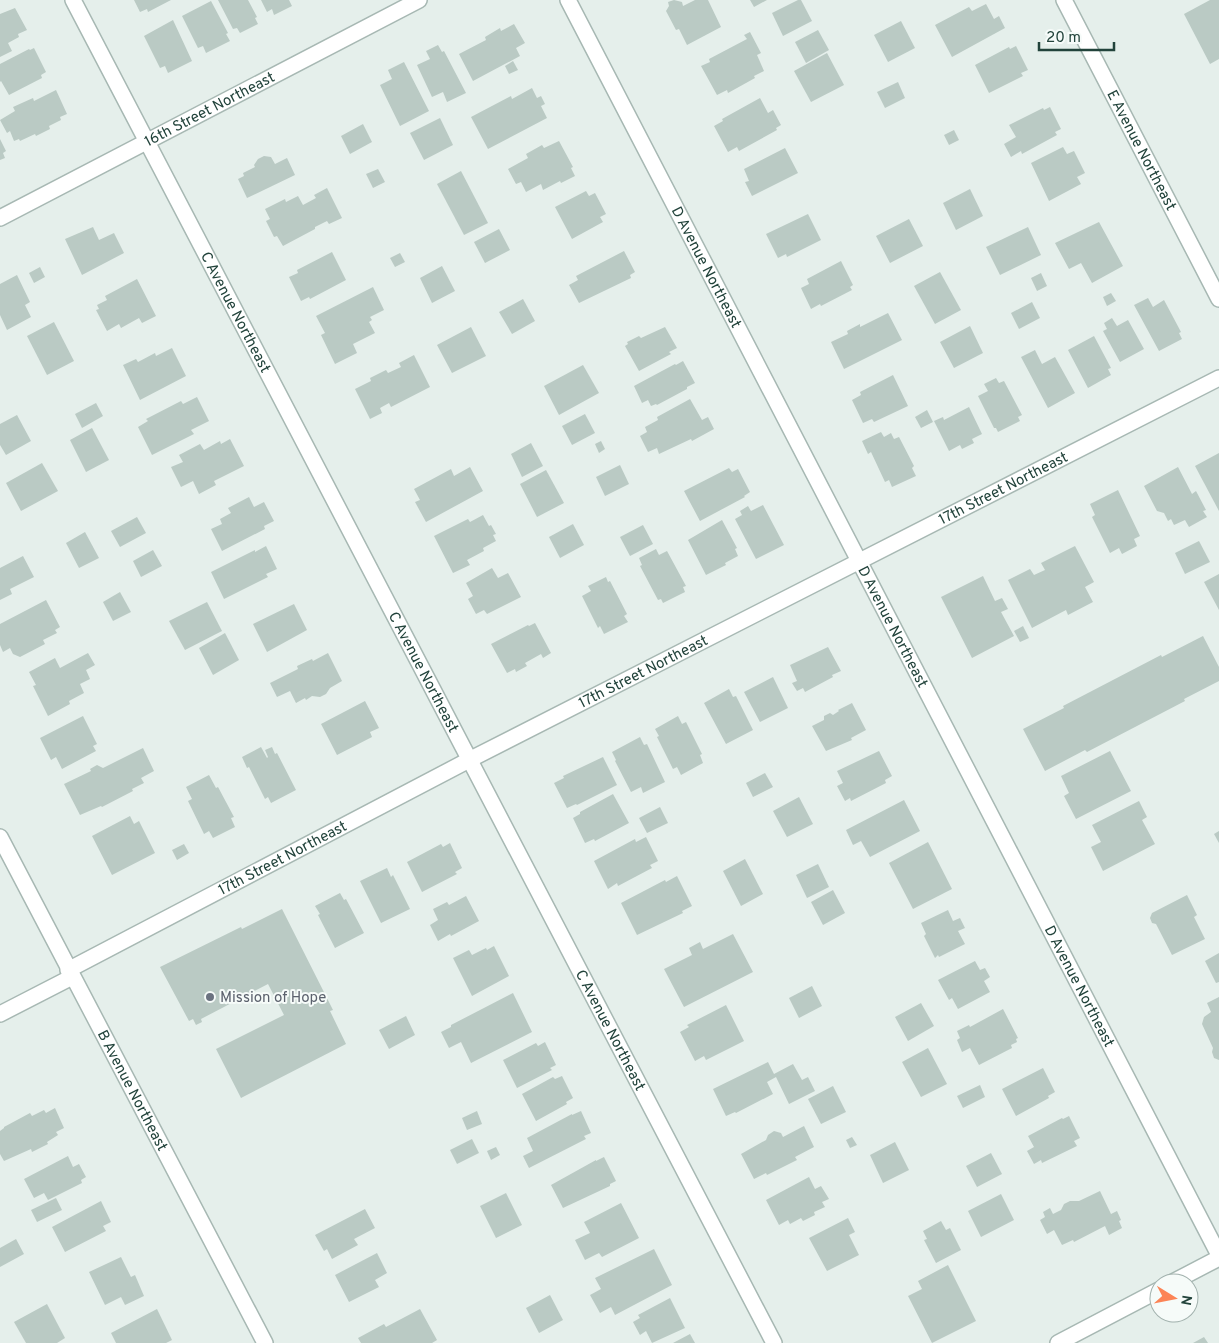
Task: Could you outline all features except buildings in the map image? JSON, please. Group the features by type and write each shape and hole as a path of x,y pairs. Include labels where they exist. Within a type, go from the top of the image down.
{"street":[{"name":"C Avenue Northeast","path":"73,0 774,1343"},
{"name":"16th Street Northeast","path":"0,218 419,0"},
{"name":"D Avenue Northeast","path":"568,0 1219,1256"},
{"name":"E Avenue Northeast","path":"1064,0 1219,299"},
{"name":"17th Street Northeast","path":"0,1014 70,973 469,760 1219,378"},
{"name":"B Avenue Northeast","path":"0,838 265,1343"},
{"path":"1189,1273 1219,1256"},
{"path":"1058,1343 1149,1295"}],"place":[{"name":"Mission of Hope","path":"210,997"}]}
